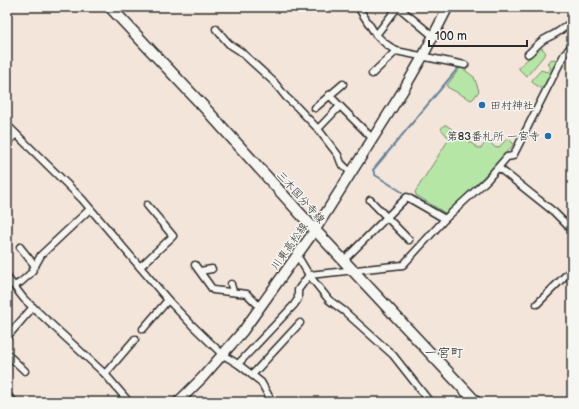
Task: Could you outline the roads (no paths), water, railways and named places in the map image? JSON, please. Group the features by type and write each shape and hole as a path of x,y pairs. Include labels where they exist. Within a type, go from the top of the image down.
{"main road":[{"name":"三木国分寺線","path":"110,7 476,402"},
{"name":"川東高松線","path":"178,402 223,355 243,331 297,257 373,139 423,56 448,7"}],"street":[{"path":"358,7 376,35 396,51 465,65"},
{"path":"376,35 397,8 403,10 433,36"},
{"path":"528,54 545,39 550,38 572,21"},
{"path":"216,29 229,44 240,51 274,82 286,97 318,129 338,154 341,163 351,173"},
{"path":"238,364 294,305 298,299 298,290 309,275 403,265 445,219 499,168 507,157 513,156 564,55 572,45"},
{"path":"372,74 396,51"},
{"path":"315,108 343,84"},
{"path":"329,95 373,139"},
{"path":"318,129 340,106"},
{"path":"7,126 90,208 168,300 223,355 238,364 261,382 272,402"},
{"path":"7,143 16,134"},
{"path":"499,168 554,212 572,230"},
{"path":"344,260 407,197 445,219"},
{"path":"370,200 409,240"},
{"path":"140,267 173,236 147,205"},
{"path":"14,286 31,273 41,255 90,208"},
{"path":"20,247 35,266"},
{"path":"297,257 329,300 344,311 393,355 430,402"},
{"path":"195,264 212,290 247,294 260,307"},
{"path":"200,271 212,269"},
{"path":"536,304 572,269"},
{"path":"7,277 33,307 105,374 128,402"},
{"path":"231,284 233,292"},
{"path":"143,329 168,300"},
{"path":"7,337 33,307"},
{"path":"252,375 300,323"},
{"path":"105,374 134,339"},
{"path":"7,354 25,371"},
{"path":"8,396 13,402"}],"waterway":[{"path":"402,192 375,175 373,170 459,67"},
{"path":"415,197 446,215"}],"place":[{"name":"田村神社","path":"482,105"},
{"name":"第83番札所 一宮寺","path":"548,136"}],"district":[{"name":"一宮町","path":"444,352"}]}
